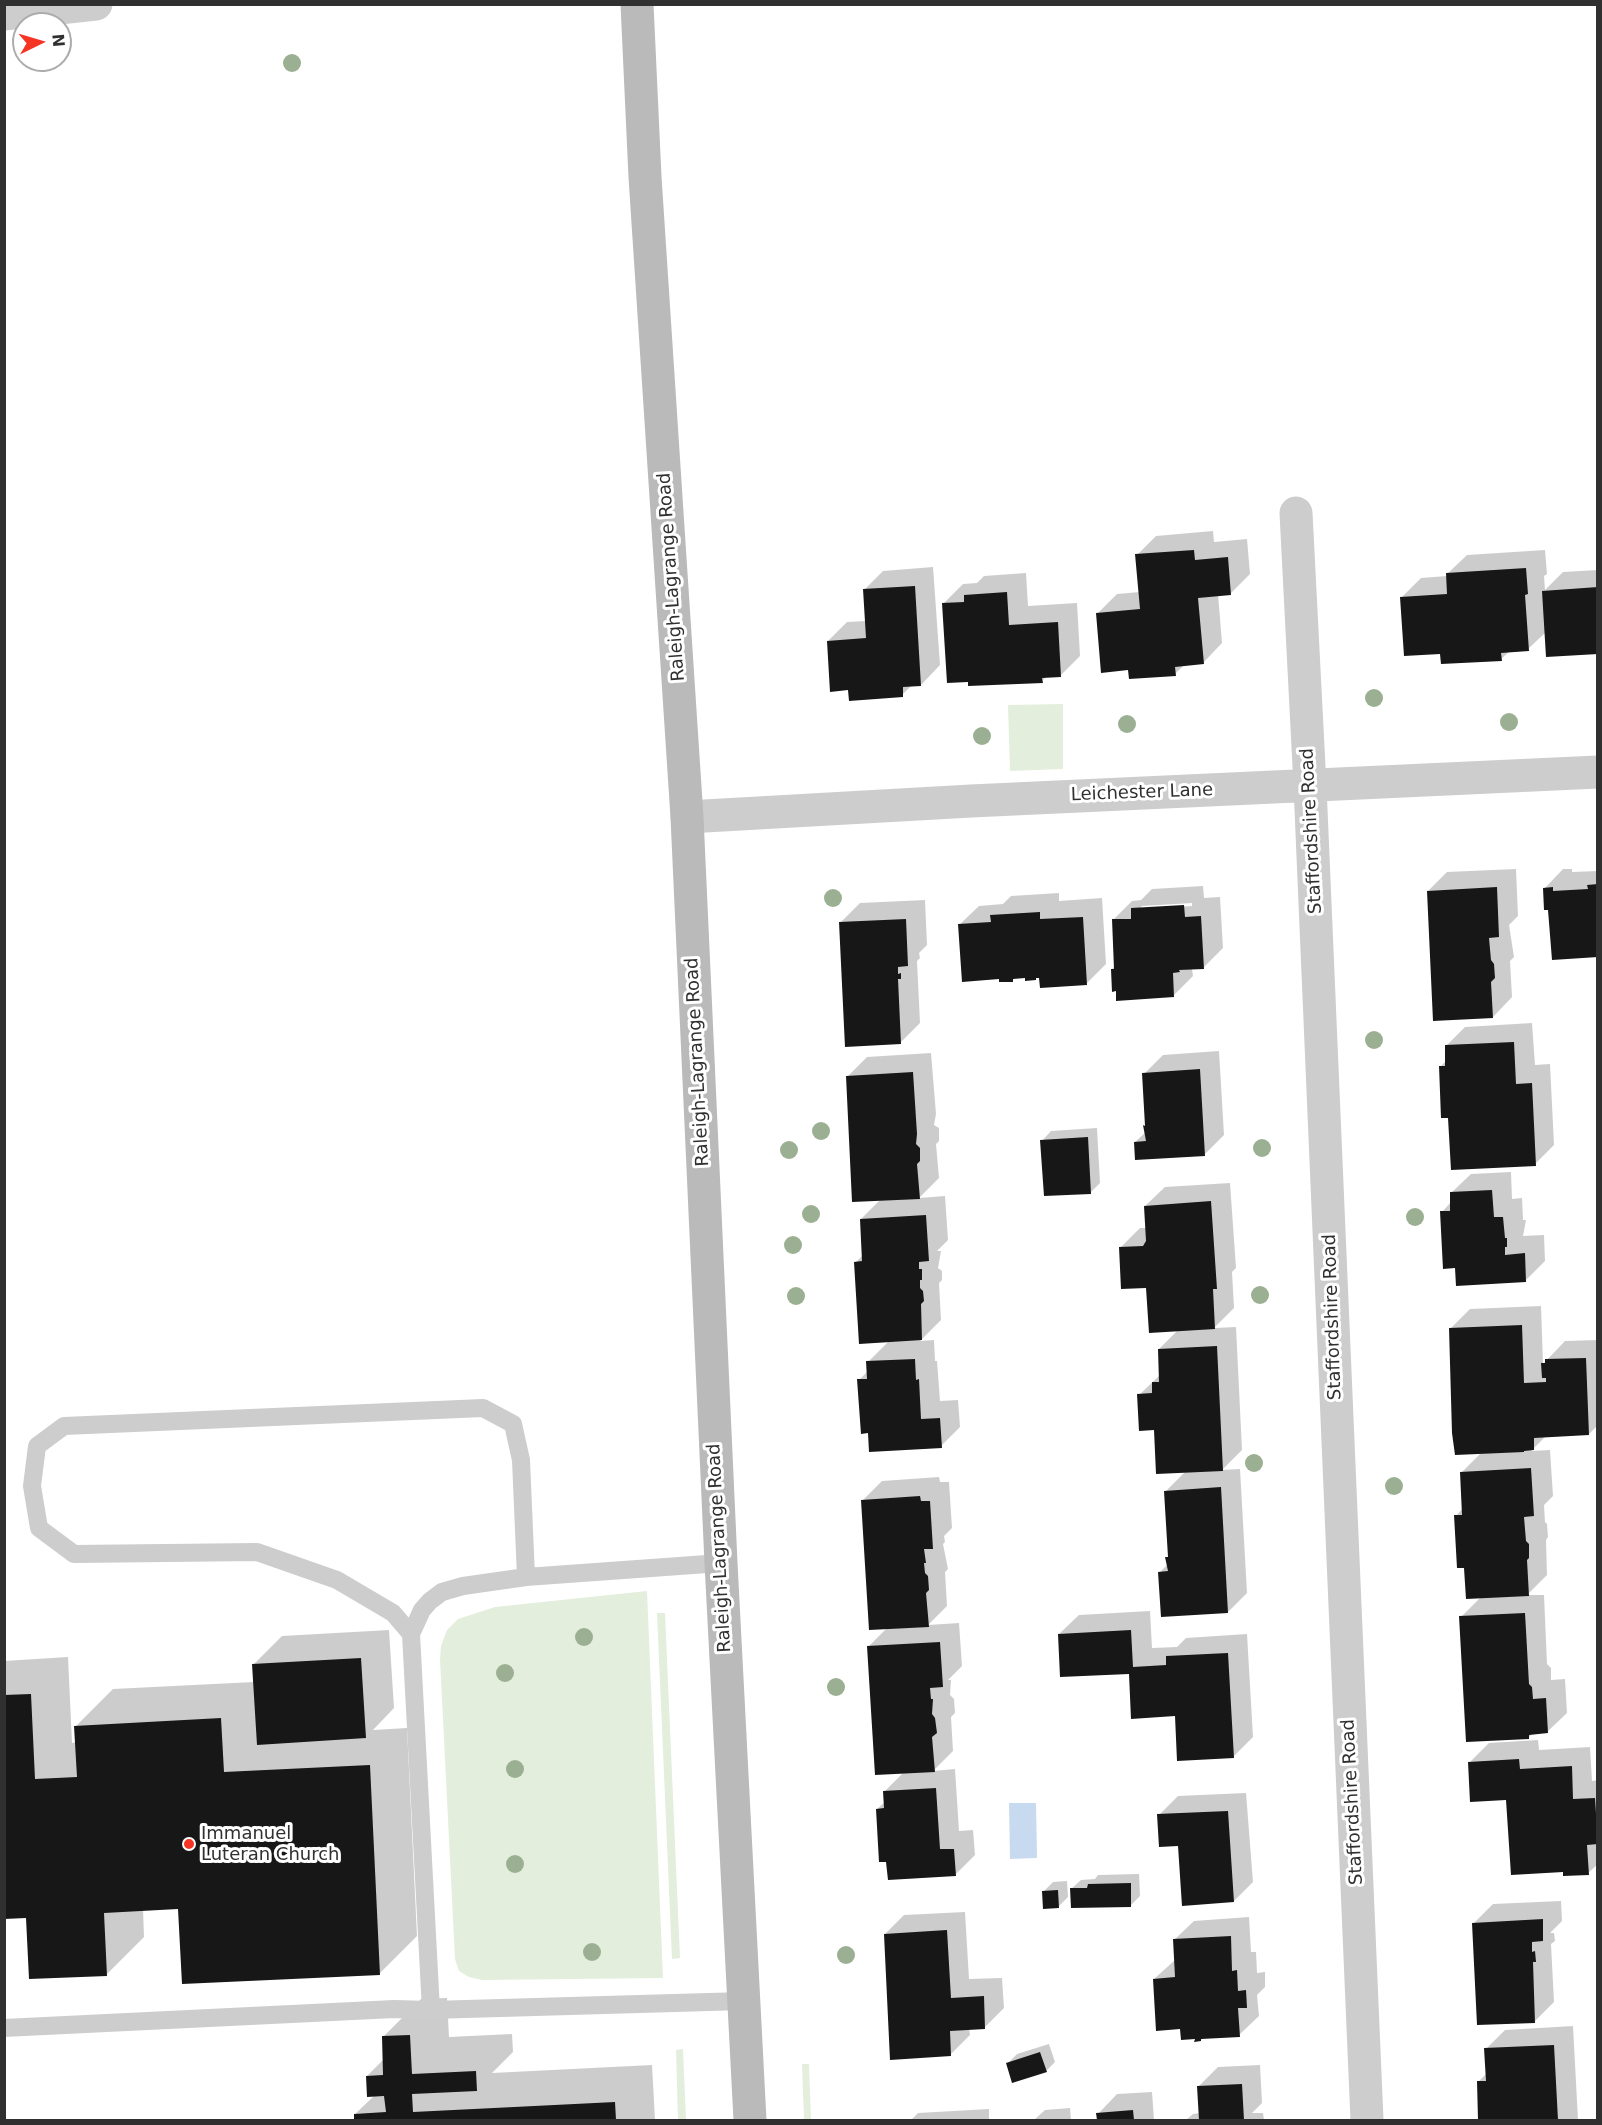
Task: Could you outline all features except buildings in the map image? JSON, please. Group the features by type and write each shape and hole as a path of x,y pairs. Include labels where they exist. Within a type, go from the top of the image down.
{"main road":[{"name":"Raleigh-Lagrange Road","path":"637,4 645,177 687,817 720,1563 750,2121"}],"street":[{"path":"4,14 96,4"},
{"name":"Staffordshire Road","path":"1296,513 1310,786 1367,2121"},
{"name":"Leichester Lane","path":"687,817 971,801 1598,772"}],"lane":[{"path":"411,1634 393,1613 337,1580 257,1552 74,1554 39,1528 32,1486 37,1446 64,1426 483,1408 513,1424 521,1460 526,1577"},
{"path":"431,2010 411,1634 422,1610 442,1592 463,1586 526,1577 720,1563"},
{"path":"4,2028 371,2010 744,2001"}],"green space":[{"path":"1063,704 1063,769 1010,771 1008,705"},
{"path":"647,1591 663,1978 482,1980 469,1977 459,1971 455,1959 440,1659 441,1646 447,1630 458,1619 495,1607"},
{"path":"657,1613 665,1613 680,1958 672,1959"},
{"path":"683,2049 686,2120 678,2120 676,2050"},
{"path":"802,2064 809,2064 811,2120 804,2120"}],"water":[{"path":"1009,1803 1036,1803 1037,1858 1010,1859"}],"place":[{"name":"Immanuel Luteran Church","path":"189,1844"}]}
